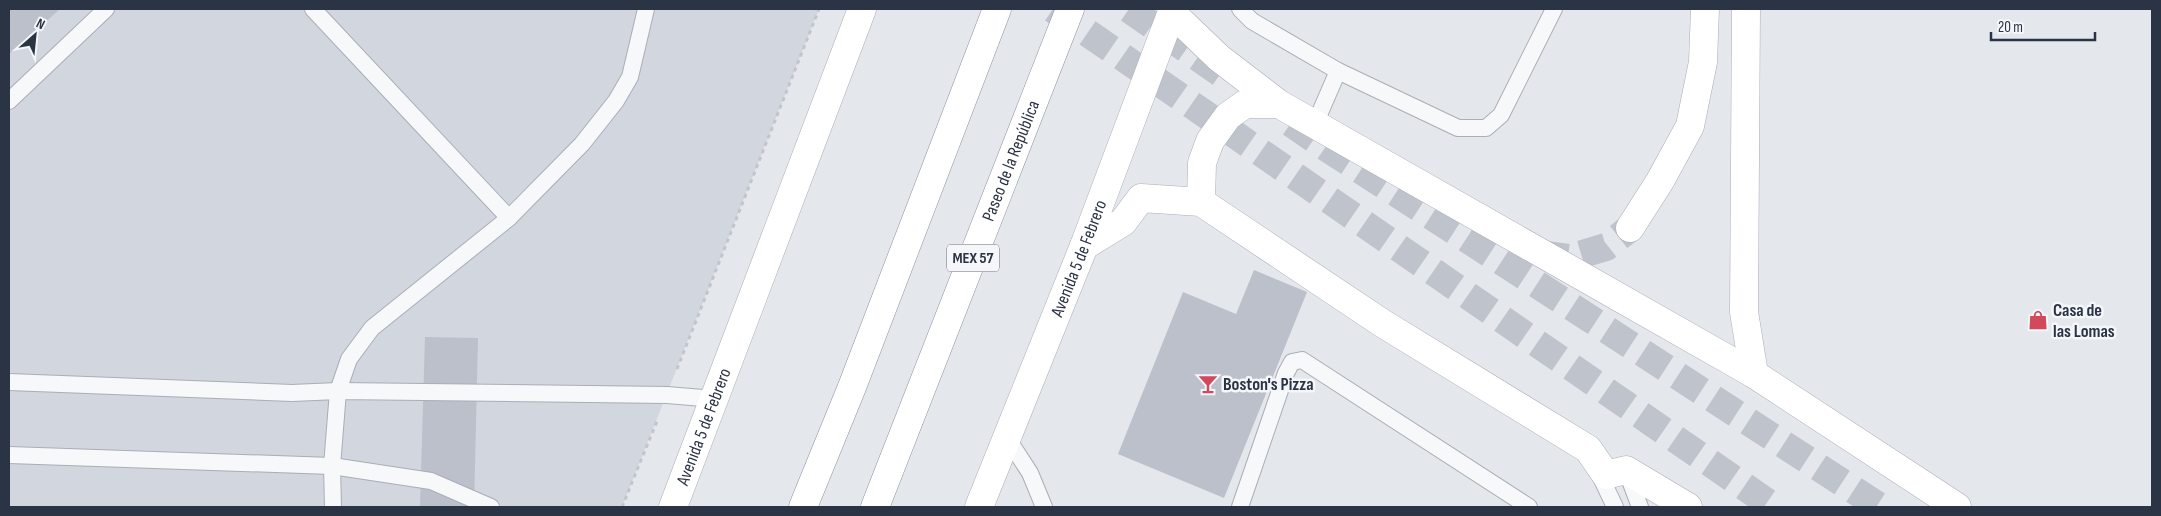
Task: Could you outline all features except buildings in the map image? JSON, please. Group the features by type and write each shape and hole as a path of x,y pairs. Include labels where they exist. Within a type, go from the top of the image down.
{"main road":[{"name":"Avenida 5 de Febrero","path":"673,507 862,9"},
{"path":"803,507 852,387 997,9"},
{"name":"Paseo de la República","path":"875,507 1070,9"},
{"path":"1630,228 1660,182 1690,126 1703,62 1705,9"},
{"path":"1746,9 1744,312 1754,374"},
{"name":"Avenida 5 de Febrero","path":"979,507 1084,246 1172,11"},
{"path":"1172,11 1219,58 1279,104 1754,374 1957,507"},
{"path":"1202,202 1202,164 1210,141 1228,116 1245,104 1279,104"},
{"path":"1084,246 1122,222 1141,198 1202,202 1382,323 1588,449 1606,475 1626,470 1665,499 1688,507"}],"lane":[{"path":"9,101 106,9"},
{"path":"313,9 509,218"},
{"path":"333,507 332,466 338,391 349,359 372,328 509,218 582,144 616,101 630,77 646,9"},
{"path":"1240,9 1252,21 1338,71 1458,128 1486,128 1501,115 1554,9"},
{"path":"1315,124 1338,71"},
{"path":"1240,507 1286,372 1292,362 1302,360 1529,507"},
{"path":"9,382 292,393 338,391 667,395 715,399"},
{"path":"1006,436 1030,473 1044,507"},
{"path":"1588,449 1615,507"},
{"path":"9,455 332,466 431,481 491,507"},
{"path":"1626,470 1640,507"}],"path":[{"path":"622,507 819,9"}],"shaded area":[{"path":"9,9 819,9 622,507 9,507"}],"tunnel":[{"path":"1053,9 1774,507"},
{"path":"1129,9 1229,79"},
{"path":"1291,123 1880,507"},
{"path":"1540,254 1569,258 1606,247 1630,228"}],"place":[{"name":"Casa de las Lomas","path":"2038,320"},
{"name":"Boston's Pizza","path":"1208,384"}]}
